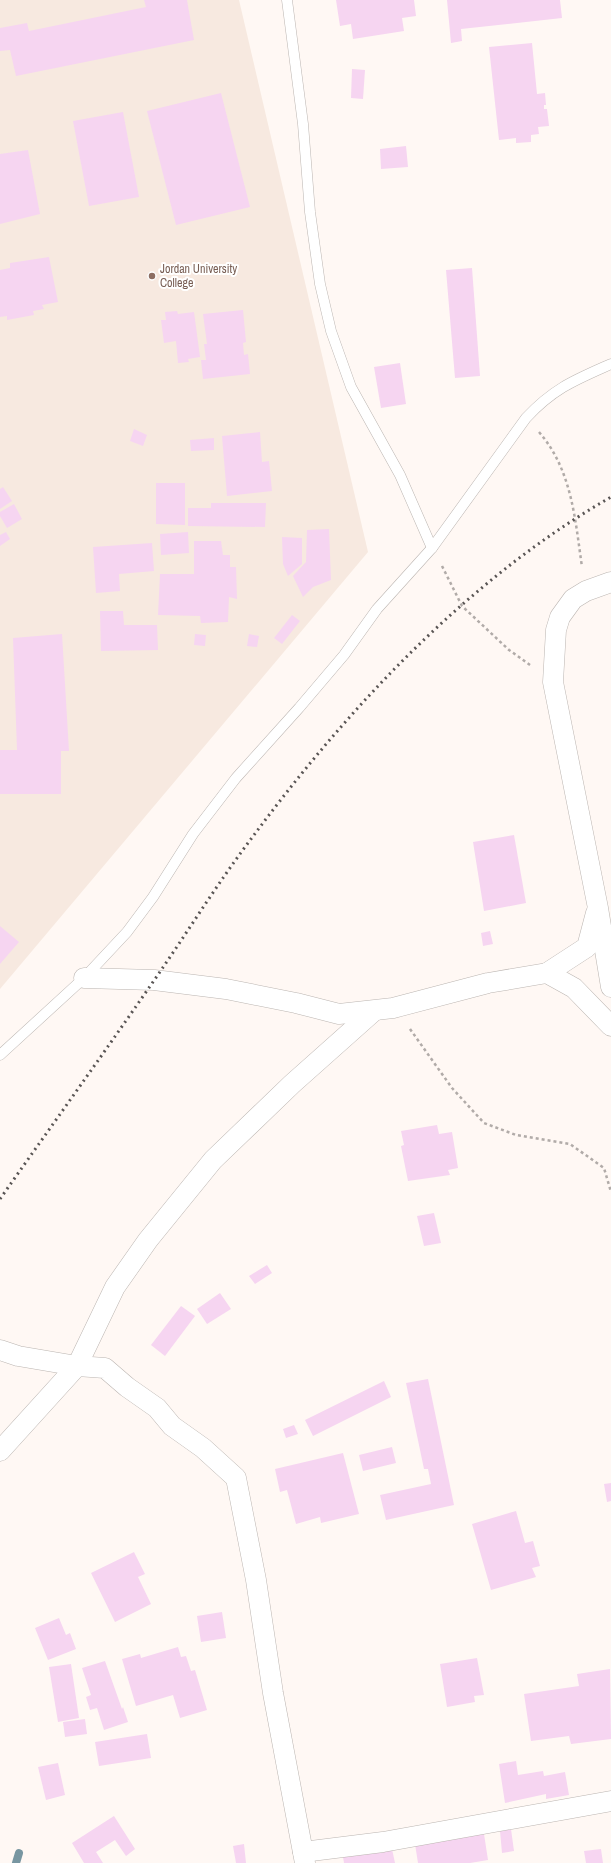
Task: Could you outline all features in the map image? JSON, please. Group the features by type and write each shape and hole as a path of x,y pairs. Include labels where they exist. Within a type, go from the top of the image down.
{"street":[{"path":"611,582 586,591 573,599 560,617 556,630 553,682 598,908 611,987"},
{"path":"84,978 154,980 226,989 296,1003 339,1014 374,1011 393,1008 488,984 548,973 586,947 598,908"},
{"path":"548,973 574,988 611,1026"},
{"path":"0,1451 77,1366 114,1287 148,1240 213,1160 292,1084 374,1011"},
{"path":"0,1350 18,1356 77,1366 105,1368 127,1387 157,1408 172,1426 203,1448 236,1478 256,1580 273,1693 304,1857 611,1801"}],"lane":[{"path":"287,0 303,124 310,212 320,284 331,331 352,387 400,475 432,548"},
{"path":"0,1055 84,978 127,932 153,897 193,834 236,778 299,708 344,654 377,610 432,548 526,418 542,401 566,384 611,364"}],"path":[{"path":"526,418 546,440 565,475 576,518 586,591"},
{"path":"432,548 462,606 509,650 553,682"},
{"path":"393,1008 430,1056 452,1088 484,1123 516,1135 570,1144 604,1168 611,1192"}],"shaded area":[{"name":"Jordan University College","path":"0,0 239,0 368,552 0,989"}],"building":[{"path":"144,0 187,0 194,40 16,76 10,50 0,51 0,28 27,23 29,31 146,7"},
{"path":"336,0 414,0 416,16 402,18 404,31 353,39 351,24 340,26"},
{"path":"447,0 560,0 562,18 461,29 462,41 451,43"},
{"path":"532,43 537,94 545,93 546,105 544,105 544,109 547,109 549,126 538,127 539,134 531,135 531,142 516,143 516,138 499,140 489,47"},
{"path":"352,69 365,70 363,99 351,98"},
{"path":"221,93 250,207 176,225 147,111"},
{"path":"123,112 139,197 89,206 73,121"},
{"path":"406,146 408,167 381,169 380,149"},
{"path":"28,150 40,214 0,224 0,154"},
{"path":"49,257 58,302 42,305 44,309 33,311 34,315 7,320 7,316 0,317 0,270 10,268 10,263"},
{"path":"472,268 480,376 455,378 446,270"},
{"path":"243,310 246,342 243,343 244,355 248,354 250,374 203,379 201,360 206,360 204,344 207,344 203,314"},
{"path":"177,311 178,314 194,312 200,357 188,359 189,362 178,363 176,341 164,343 161,320 166,320 165,312"},
{"path":"400,363 406,404 381,408 374,367"},
{"path":"134,429 147,435 143,446 130,441"},
{"path":"260,432 262,462 269,461 272,491 227,496 222,436"},
{"path":"214,438 214,450 191,451 190,440"},
{"path":"156,483 185,483 185,525 156,524"},
{"path":"3,487 12,501 0,509 0,489"},
{"path":"211,503 266,503 265,527 188,526 188,508 211,508"},
{"path":"14,504 22,519 7,528 0,516 0,512"},
{"path":"329,529 331,580 313,587 303,597 293,576 306,562 307,530"},
{"path":"6,532 10,539 0,546 0,535"},
{"path":"188,532 189,553 161,555 160,534"},
{"path":"282,537 302,538 302,564 288,576 283,564"},
{"path":"194,541 221,541 223,555 230,555 230,567 236,567 237,599 229,597 228,622 201,623 200,616 158,615 160,574 194,574"},
{"path":"152,543 154,571 119,574 120,591 96,593 93,547"},
{"path":"100,611 123,611 124,625 157,625 158,650 101,651"},
{"path":"292,615 300,621 282,644 274,638"},
{"path":"62,634 69,751 61,751 61,794 0,794 0,750 17,750 13,638"},
{"path":"195,634 206,635 205,646 194,645"},
{"path":"249,634 259,636 257,647 247,646"},
{"path":"514,835 526,903 484,911 473,842"},
{"path":"0,926 19,942 0,964"},
{"path":"490,931 493,944 483,946 481,933"},
{"path":"437,1125 439,1134 452,1132 458,1168 448,1170 450,1175 408,1181 401,1146 404,1145 401,1131"},
{"path":"434,1213 441,1243 424,1246 417,1216"},
{"path":"267,1265 272,1273 255,1284 249,1276"},
{"path":"220,1293 231,1309 207,1324 197,1309"},
{"path":"181,1306 195,1316 165,1356 151,1345"},
{"path":"428,1379 454,1505 386,1520 380,1495 431,1484 428,1469 424,1469 406,1383"},
{"path":"384,1381 391,1397 313,1436 305,1420"},
{"path":"294,1425 298,1434 286,1438 283,1429"},
{"path":"392,1447 396,1463 363,1471 359,1455"},
{"path":"343,1453 359,1514 321,1523 320,1517 296,1524 287,1490 280,1492 275,1469"},
{"path":"611,1483 611,1501 607,1502 604,1484"},
{"path":"516,1511 525,1543 533,1541 540,1566 532,1568 536,1577 491,1590 472,1524"},
{"path":"134,1552 145,1574 138,1577 151,1604 115,1622 91,1573"},
{"path":"222,1612 226,1638 201,1642 197,1616"},
{"path":"59,1618 66,1635 70,1633 76,1649 48,1660 35,1628"},
{"path":"178,1647 181,1657 186,1656 191,1671 195,1670 207,1710 180,1718 173,1695 136,1706 122,1659 140,1654 141,1658"},
{"path":"477,1658 484,1695 474,1696 475,1702 447,1707 440,1664"},
{"path":"105,1661 128,1722 104,1730 97,1708 90,1710 86,1697 91,1695 82,1668"},
{"path":"71,1664 79,1718 58,1722 49,1667"},
{"path":"610,1669 611,1739 571,1744 569,1736 531,1741 524,1694 579,1686 577,1674"},
{"path":"85,1719 87,1734 65,1737 63,1722"},
{"path":"147,1734 151,1758 99,1766 95,1742"},
{"path":"516,1761 518,1775 543,1771 544,1776 565,1772 569,1795 546,1799 546,1794 505,1803 499,1764"},
{"path":"58,1763 65,1795 46,1800 38,1767"},
{"path":"114,1816 135,1849 126,1856 115,1840 96,1852 103,1863 84,1863 72,1843"},
{"path":"511,1829 514,1851 502,1853 500,1831"},
{"path":"484,1834 488,1860 470,1863 418,1863 415,1844"},
{"path":"244,1844 246,1863 236,1863 233,1846"},
{"path":"392,1849 395,1863 344,1863 343,1857"},
{"path":"601,1849 603,1863 586,1863 584,1851"}],"waterway":[{"path":"16,1863 19,1853"}],"railway":[{"path":"0,1199 136,1007 238,856 288,790 328,742 370,695 414,650 460,607 508,567 558,530 611,497"}],"place":[{"name":"Jordan University College","path":"152,276"}]}
